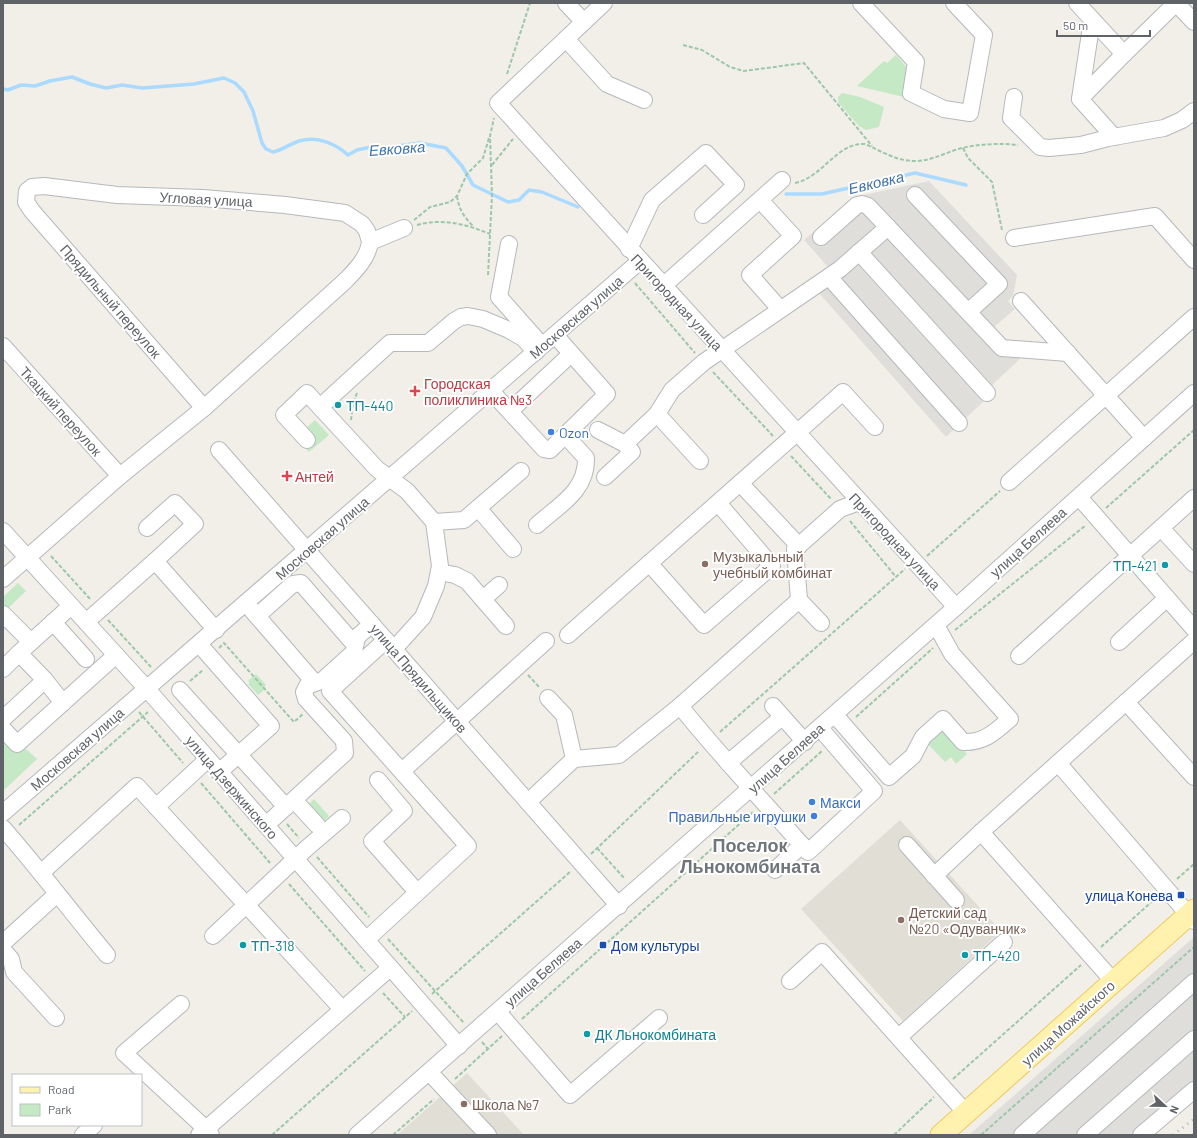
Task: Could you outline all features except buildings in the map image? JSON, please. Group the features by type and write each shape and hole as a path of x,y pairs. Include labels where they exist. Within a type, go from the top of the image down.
{"main road":[{"name":"улица Можайского","path":"941,1135 1192,915"}],"street":[{"path":"566,3 584,22"},
{"path":"498,102 604,3"},
{"path":"861,3 916,62 911,93 944,109 970,113 984,35 954,3"},
{"path":"1077,3 1124,54"},
{"path":"1080,99 1124,54 1177,4 1194,22"},
{"path":"1080,99 1092,20"},
{"path":"566,39 607,84 644,100"},
{"path":"1014,97 1011,118 1040,147 1058,148 1081,145 1114,137 1164,128 1178,122 1194,111"},
{"path":"1080,99 1114,137"},
{"name":"Пригородная улица","path":"498,102 663,286 956,607"},
{"path":"635,255 652,200 706,153 736,185 703,215"},
{"path":"663,286 782,180"},
{"name":"Угловая улица","path":"27,191 32,187 44,186 117,195 203,198 314,208 345,213 362,224 367,231 370,242"},
{"name":"Прядильный переулок","path":"27,191 26,202 32,211 204,408"},
{"path":"915,195 999,284 968,312"},
{"path":"760,200 793,236 750,275 780,309"},
{"path":"821,237 858,205 862,204 871,208 1002,348 1068,353"},
{"path":"1014,238 1155,216 1194,260"},
{"path":"625,444 657,414 672,390 704,362 829,277 888,227"},
{"path":"3,579 120,476 204,408 344,282 361,263 370,248 370,242 404,228"},
{"path":"509,244 499,296 539,349"},
{"path":"859,252 987,393"},
{"name":"Московская улица","path":"3,813 308,551 626,273 635,255"},
{"path":"829,277 958,423"},
{"path":"1021,301 1144,438"},
{"path":"320,407 390,343 428,343 460,317 476,316 509,330 539,349"},
{"path":"1009,482 1194,317"},
{"path":"491,391 546,450 550,450 607,394 555,335"},
{"name":"Ткацкий переулок","path":"3,346 120,476"},
{"path":"510,411 571,354"},
{"path":"568,635 843,392 874,427"},
{"path":"307,440 284,415 307,393 377,469 407,492 434,522 440,566 436,586 423,617 330,691 468,846 366,940"},
{"name":"улица Беляева","path":"358,1135 820,728 840,721 940,632 956,607 1194,393"},
{"path":"657,414 700,461"},
{"path":"598,430 625,444 632,452 605,477"},
{"path":"537,525 578,489 586,470 586,458 565,435"},
{"name":"улица Прядильщиков","path":"218,450 619,906"},
{"path":"434,522 464,520 521,471"},
{"path":"740,483 799,546"},
{"path":"1079,497 1194,629"},
{"path":"1019,656 1194,498"},
{"path":"821,623 799,600 796,550 840,509 859,502"},
{"path":"86,622 195,524 175,503 147,528"},
{"path":"649,563 704,625 772,566 718,503"},
{"path":"478,508 513,549"},
{"path":"1161,528 1194,564"},
{"name":"улица Дзержинского","path":"3,531 147,689 459,1046"},
{"path":"154,562 216,630"},
{"path":"439,572 455,575 467,581 506,626"},
{"path":"256,616 293,584 301,583 355,645"},
{"path":"483,599 499,585"},
{"path":"1119,642 1167,598"},
{"path":"528,802 574,759 619,755 680,706 799,600"},
{"path":"246,604 314,682"},
{"path":"3,669 71,606"},
{"path":"3,614 31,642"},
{"path":"53,622 86,659"},
{"path":"266,825 345,752 344,742 306,700 304,692 307,686 314,682 323,680 354,652 357,637 372,624"},
{"path":"840,721 889,777 913,756 923,737 943,719 963,742 971,742 982,741 1010,719 952,654 940,632"},
{"path":"402,771 546,641"},
{"path":"934,876 1058,762 1194,641"},
{"path":"199,644 271,726 220,772"},
{"path":"19,653 45,680 63,703"},
{"path":"3,729 17,744 116,655"},
{"path":"3,719 45,680"},
{"path":"180,690 239,755 290,803 317,825"},
{"path":"548,698 564,715 574,759"},
{"path":"1126,702 1194,777"},
{"path":"680,706 709,742 765,802 808,852 874,791 820,728"},
{"path":"728,763 778,711 805,742"},
{"path":"156,807 208,759"},
{"path":"1058,762 1166,889 1192,915"},
{"path":"378,780 404,811 372,841 418,892"},
{"path":"42,872 137,786 342,1010"},
{"path":"213,936 247,906 308,847 342,818"},
{"path":"6,831 42,872 57,894 107,955"},
{"path":"981,832 1114,982"},
{"path":"775,870 802,845"},
{"path":"906,845 956,900"},
{"path":"3,943 57,894"},
{"path":"899,1037 1004,942"},
{"path":"3,950 11,959 14,972 56,1018"},
{"path":"790,981 822,952 966,1113"},
{"path":"145,1080 206,1133 390,968"},
{"path":"1022,1135 1194,982"},
{"path":"140,1074 124,1053 181,1004"},
{"path":"498,1012 570,1095 659,1018"},
{"path":"1085,1135 1194,1039"},
{"path":"429,1072 488,1135"},
{"path":"1141,1135 1194,1090"},
{"path":"83,1135 93,1126"}],"path":[{"path":"404,228 430,207 450,202 456,196 467,174 483,158 498,102 530,3"},
{"path":"683,45 702,50 730,67 744,71 804,63 873,147"},
{"path":"491,166 522,130"},
{"path":"488,279 492,195 490,136"},
{"path":"782,180 796,183 802,181 822,169 853,145 865,144 900,160 914,161 932,160 962,148 1009,144 1040,147"},
{"path":"962,148 968,158 992,182 1002,230 1005,234 1014,238"},
{"path":"456,196 459,208 465,218 476,228"},
{"path":"404,228 431,221 453,222 476,228 490,234"},
{"path":"626,273 704,362 840,509 896,576"},
{"path":"341,431 351,423 353,404 360,389"},
{"path":"840,721 940,632 1096,517 1194,430"},
{"path":"272,1135 581,863 709,742 896,576 914,561 928,555 1009,482"},
{"path":"180,690 224,644 294,722 312,706"},
{"path":"519,666 548,698"},
{"path":"6,831 158,702"},
{"path":"131,703 405,1017"},
{"path":"394,1135 511,1028 832,742"},
{"path":"308,847 434,992 488,1049"},
{"path":"597,848 648,906"},
{"path":"894,1135 944,1088 1194,864"},
{"path":"981,1135 1194,947"}],"shaded area":[{"path":"929,181 1017,275 1013,296 1008,301 1015,309 994,327 1022,357 992,385 984,401 946,437 819,293 830,269 804,240 854,197"},
{"name":"Детский сад №20 «Одуванчик»","path":"900,820 1001,931 903,1021 801,909"},
{"path":"1194,937 1194,1098 1151,1135 969,1135"},
{"name":"Школа №7","path":"467,1073 524,1135 397,1135"}],"green space":[{"path":"896,55 908,69 904,97 857,86 884,61 887,63"},
{"path":"842,93 860,97 884,107 879,127 866,130 859,126 838,102 838,97"},
{"path":"315,420 329,435 309,452 296,438"},
{"path":"18,583 26,591 3,613 3,597"},
{"path":"256,674 266,685 264,687 265,689 258,695 248,684 250,683 248,681"},
{"path":"3,728 37,759 3,791"},
{"path":"945,729 967,754 956,764 951,757 945,762 928,744"},
{"path":"314,799 329,816 322,823 307,806"}],"waterway":[{"name":"Евковка","path":"3,89 8,90 21,85 35,86 50,81 72,77 106,88 122,85 142,88 194,84 224,78 235,83 244,92 253,111 262,143 266,149 273,152 296,142 312,139 332,144 348,155 357,150 371,147 381,148 420,143 446,148 462,166 473,185 508,202 519,200 529,190 542,192 578,207"},
{"name":"Евковка","path":"786,194 822,194 915,173 966,185"}],"railway":[{"path":"1173,1135 1194,1119"}],"place":[{"name":"Городская поликлиника №3","path":"415,391"},
{"name":"ТП-440","path":"338,405"},
{"name":"Ozon","path":"551,432"},
{"name":"Антей","path":"287,476"},
{"name":"Музыкальный учебный комбинат","path":"705,564"},
{"name":"ТП-421","path":"1165,565"},
{"name":"Макси","path":"812,802"},
{"name":"Правильные игрушки","path":"814,816"},
{"name":"улица Конева","path":"1181,895"},
{"name":"Детский сад №20 «Одуванчик»","path":"901,920"},
{"name":"ТП-318","path":"243,945"},
{"name":"Дом культуры","path":"603,945"},
{"name":"ТП-420","path":"965,955"},
{"name":"ДК Льнокомбината","path":"587,1034"},
{"name":"Школа №7","path":"464,1104"}],"district":[{"name":"Поселок Льнокомбината","path":"750,855"}]}
